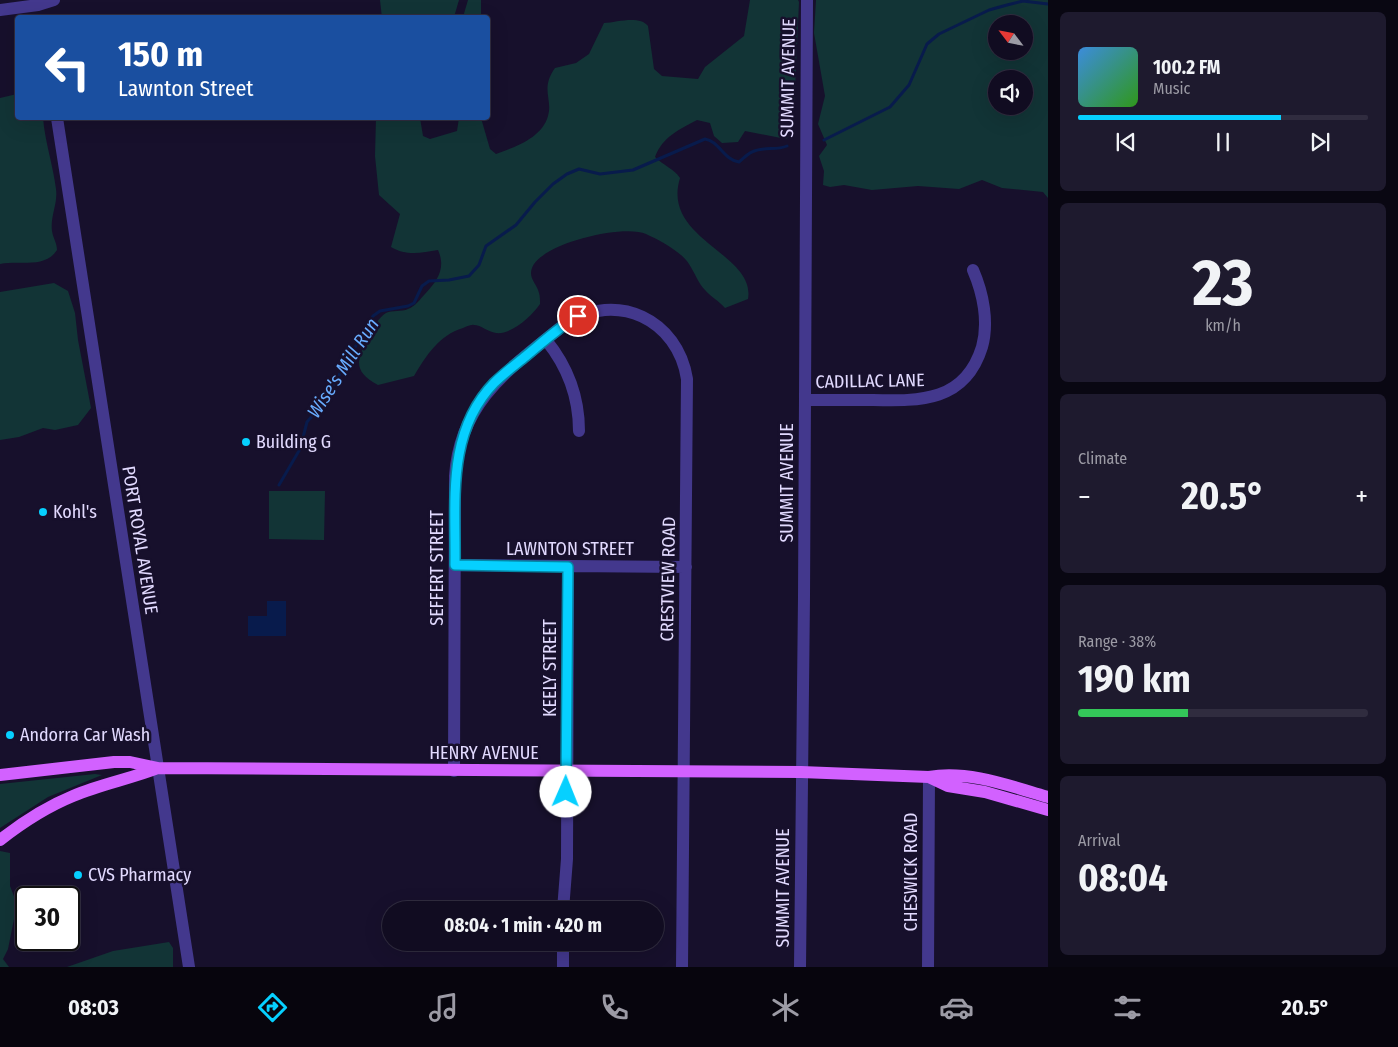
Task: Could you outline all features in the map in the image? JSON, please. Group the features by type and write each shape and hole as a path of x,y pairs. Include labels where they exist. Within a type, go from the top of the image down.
{"main road":[{"name":"HENRY AVENUE","path":"0,775 114,762 130,762 158,768 801,772 929,777 949,774 1010,786 1048,797"},
{"name":"HENRY AVENUE","path":"0,840 22,823 68,798 158,768"},
{"name":"HENRY AVENUE","path":"929,777 948,786 992,794 1048,810"}],"street":[{"path":"0,10 39,11 54,0"},
{"name":"SUMMIT AVENUE","path":"800,967 806,0"},
{"name":"PORT ROYAL AVENUE","path":"57,120 190,967"},
{"name":"CADILLAC LANE","path":"804,400 918,400 942,394 958,384 976,362 984,336 983,299 973,270"},
{"name":"CRESTVIEW ROAD","path":"546,340 578,316 599,310 616,310 637,314 664,331 676,345 685,370 687,389 682,967"},
{"path":"546,340 563,363 572,382 578,410 579,431"},
{"name":"SEFFERT STREET","path":"454,771 456,468 464,431 479,402 494,384 546,340"},
{"name":"LAWNTON STREET","path":"455,565 686,567"},
{"name":"KEELY STREET","path":"564,901 567,859 568,567"},
{"name":"CHESWICK ROAD","path":"928,967 929,777"},
{"path":"563,951 563,967"}],"green space":[{"path":"380,0 459,0 455,15 382,15"},
{"path":"468,0 481,0 481,15 464,15"},
{"path":"750,0 798,0 793,134 786,139 745,131 738,142 722,143 714,136 710,123 697,120 667,139 655,157 680,178 678,199 684,217 695,231 738,269 747,283 748,299 725,308 698,281 686,260 670,247 646,234 620,232 603,234 566,244 539,259 532,268 531,275 539,293 540,304 527,319 514,328 502,333 496,333 473,325 454,331 434,347 414,376 378,385 364,374 360,369 360,357 376,323 386,313 406,310 416,304 437,279 441,268 438,250 408,253 391,247 400,214 379,195 375,156 376,120 420,120 423,136 430,139 457,131 459,120 482,120 490,149 496,154 527,141 545,124 549,110 548,82 555,68 576,63 589,54 604,23 634,20 648,26 654,69 662,76 698,79 705,67 744,36"},
{"path":"816,0 1048,0 1048,198 1043,192 1002,188 982,180 959,189 918,186 872,190 844,185 830,187 823,185 824,171 819,156 827,145 818,124 825,96 814,33"},
{"path":"15,94 15,120 43,120 56,189 52,226 57,250 46,260 39,262 0,264 0,98"},
{"path":"54,283 68,291 75,313 78,340 91,408 78,425 55,430 43,428 19,437 0,440 0,292"},
{"path":"269,491 325,491 324,540 269,539"},
{"path":"95,774 102,775 48,797 0,828 0,784"},
{"path":"0,851 10,853 10,886 15,899 15,914 8,949 3,959 9,967 0,967"},
{"path":"169,942 173,948 173,967 67,967 113,951"}],"water":[{"path":"267,601 286,601 286,636 248,636 248,616 267,616"}],"waterway":[{"name":"Wise's Mill Run","path":"824,140 890,107 909,85 927,44 939,34 989,10 1007,5 1023,1 1048,4"},
{"name":"Wise's Mill Run","path":"279,485 300,449 307,422 323,403 373,316 380,311 408,306 414,303 422,286 429,281 469,276 479,265 486,246 516,225 535,202 553,184 567,174 579,169 600,174 633,170 705,139 714,143 729,158 739,162 756,150 787,146"}],"place":[{"name":"Building G","path":"246,442"},
{"name":"Kohl's","path":"43,512"},
{"name":"Andorra Car Wash","path":"10,735"},
{"name":"CVS Pharmacy","path":"78,875"}],"route":[{"path":"566,792 568,567 455,565 455,476 457,458 464,431 486,392 503,374 578,316"}]}
